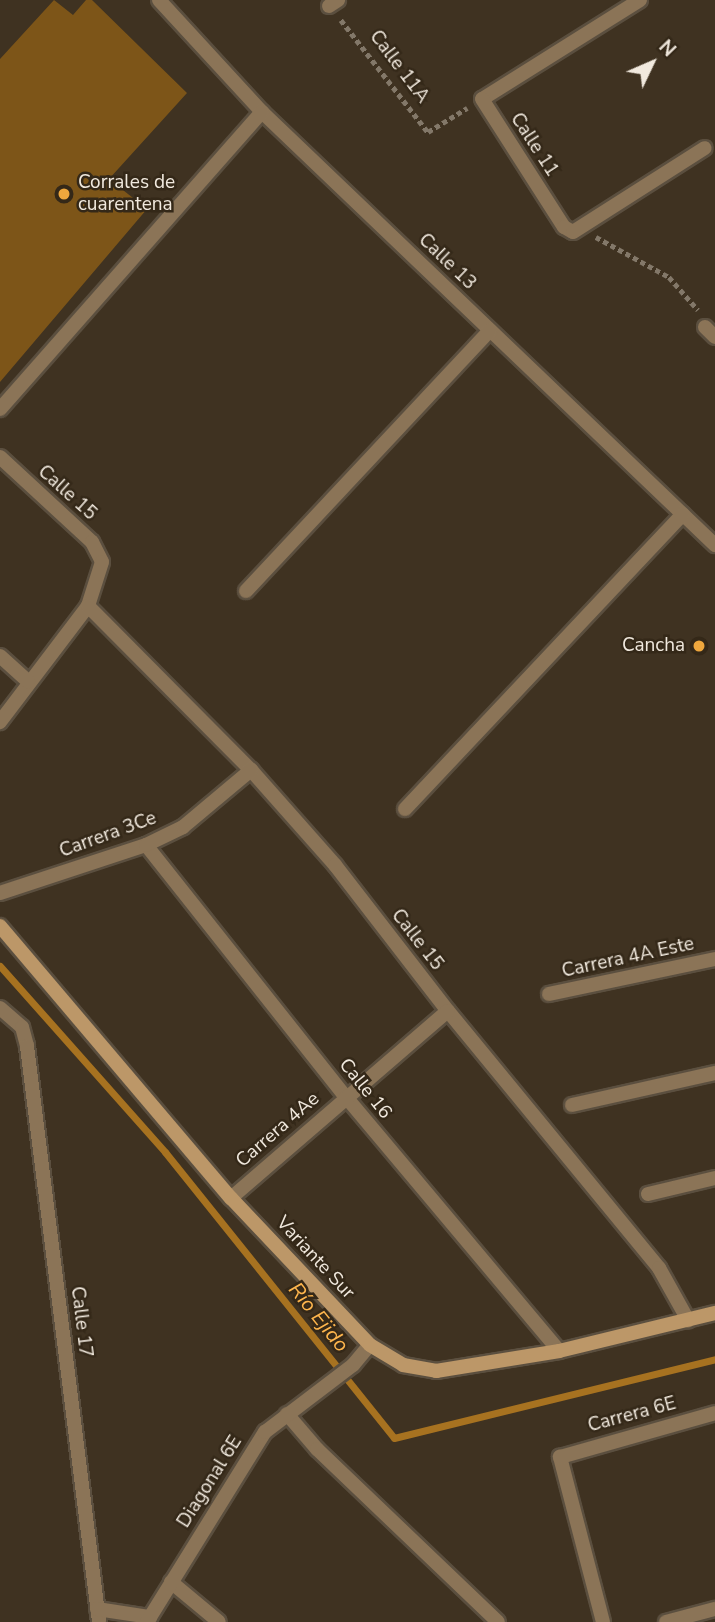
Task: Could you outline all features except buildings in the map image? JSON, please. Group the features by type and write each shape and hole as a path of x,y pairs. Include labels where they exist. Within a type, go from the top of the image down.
{"main road":[{"name":"Variante Sur","path":"0,926 231,1198 370,1345 403,1365 436,1371 559,1351 715,1313"}],"street":[{"name":"Calle 13","path":"159,0 262,112 715,545"},
{"path":"482,99 640,0"},
{"name":"Calle 11","path":"482,99 564,227 573,232 583,230"},
{"path":"0,409 262,112"},
{"path":"583,230 705,148"},
{"path":"246,591 490,330"},
{"name":"Calle 15","path":"0,457 92,542 102,562 88,606 251,770 335,864 448,1011 659,1268 688,1320"},
{"path":"405,809 683,514"},
{"path":"0,722 28,681 88,606"},
{"path":"0,656 28,681"},
{"name":"Carrera 3Ce","path":"0,893 146,845 183,827 251,770"},
{"name":"Calle 16","path":"146,845 346,1097 559,1351"},
{"name":"Carrera 4A Este","path":"549,994 715,959"},
{"name":"Calle 17","path":"0,1007 22,1027 98,1616"},
{"name":"Carrera 4Ae","path":"231,1198 448,1011"},
{"path":"572,1105 715,1073"},
{"path":"648,1194 715,1178"},
{"name":"Diagonal 6E","path":"148,1619 241,1465 265,1432 353,1365 370,1345"},
{"name":"Carrera 6E","path":"603,1622 560,1457 715,1413"},
{"path":"287,1414 317,1449 498,1622"},
{"path":"170,1582 219,1622"},
{"path":"666,1622 715,1609"},
{"path":"98,1616 148,1619"}],"path":[{"name":"Calle 11A","path":"334,3 428,132 482,99"},
{"path":"583,230 669,277 696,306 710,332"}],"waterway":[{"name":"Río Ejido","path":"0,966 165,1152 394,1438 715,1359"}],"place":[{"name":"Corrales de cuarentena","path":"64,194"},
{"name":"Cancha","path":"699,646"}]}
